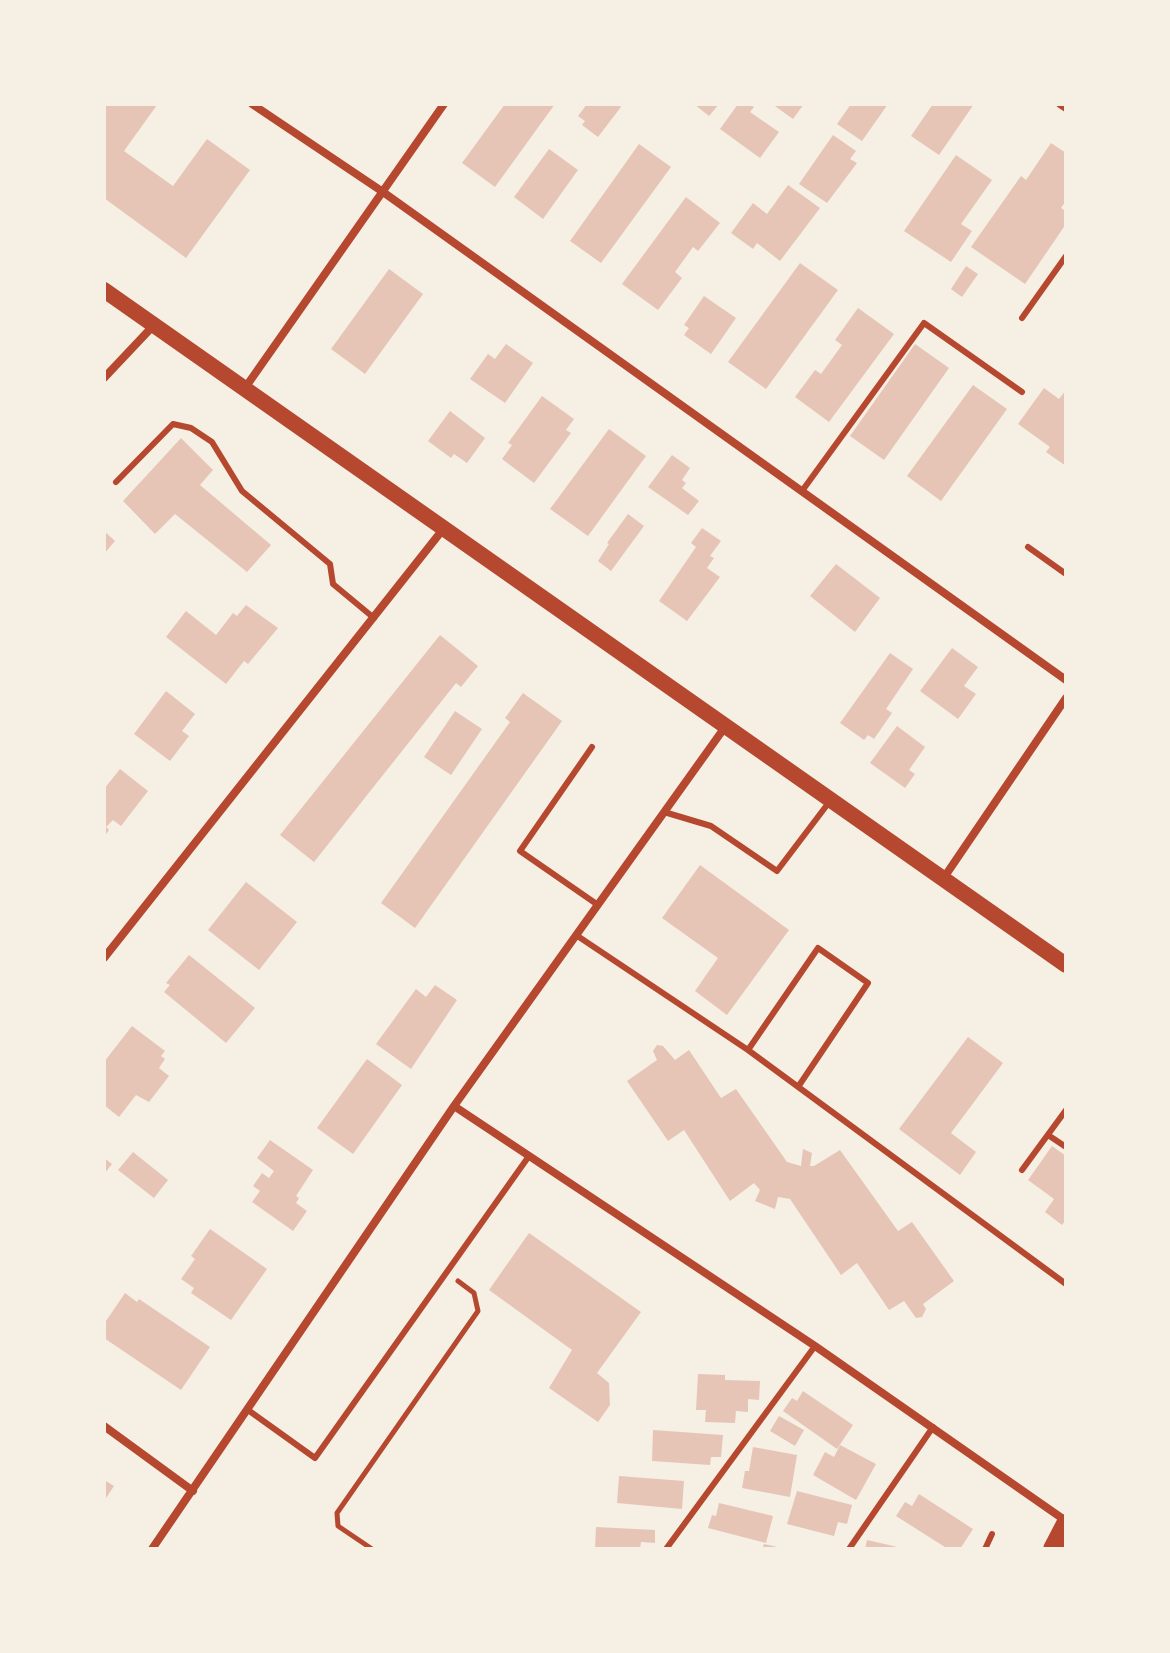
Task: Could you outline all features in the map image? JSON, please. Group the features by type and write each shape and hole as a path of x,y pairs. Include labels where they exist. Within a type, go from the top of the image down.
{"main road":[{"path":"104,290 1066,965"},
{"path":"1053,1549 1066,1522"}],"street":[{"path":"252,104 383,192 1066,680"},
{"path":"244,389 444,104"},
{"path":"1060,104 1066,108"},
{"path":"104,378 154,325"},
{"path":"104,958 445,528"},
{"path":"943,880 1066,698"},
{"path":"152,1549 454,1106 725,727"},
{"path":"454,1106 815,1346 1066,1522"},
{"path":"104,1426 193,1491"}],"lane":[{"path":"1022,318 1066,256"},
{"path":"802,491 924,323 1022,392"},
{"path":"116,482 173,424 191,428 212,442 242,491 330,564 333,584 374,618"},
{"path":"1028,547 1066,574"},
{"path":"592,747 520,851 598,905"},
{"path":"664,812 711,826 777,871 830,801"},
{"path":"576,935 748,1050 1066,1284"},
{"path":"748,1050 818,948 868,983 798,1087"},
{"path":"1022,1170 1066,1110"},
{"path":"1048,1135 1066,1147"},
{"path":"248,1410 315,1458 529,1156"},
{"path":"666,1549 815,1346"},
{"path":"849,1549 933,1427"},
{"path":"985,1549 992,1534"}],"path":[{"path":"372,1549 338,1526 337,1513 478,1311 474,1293 454,1278"}],"building":[{"path":"104,104 157,105 124,151 173,186 207,139 250,170 186,258 104,198"},
{"path":"505,104 555,104 495,187 462,163"},
{"path":"587,104 618,104 621,107 598,137 582,125 585,121 578,116"},
{"path":"694,104 719,104 709,116"},
{"path":"738,104 754,107 750,112 779,132 760,158 720,129"},
{"path":"772,104 804,104 793,119"},
{"path":"851,104 888,104 862,141 837,124"},
{"path":"933,104 974,104 939,155 911,136"},
{"path":"833,135 856,151 850,159 857,163 827,203 799,184"},
{"path":"1051,143 1066,153 1066,201 1061,208 1066,211 1066,224 1025,284 971,247 1021,176 1026,180"},
{"path":"639,144 671,167 601,263 570,241"},
{"path":"549,149 578,170 543,219 514,197"},
{"path":"956,155 992,180 961,224 972,231 951,262 904,231"},
{"path":"788,185 820,208 780,261 757,243 753,249 731,233 753,203 767,214"},
{"path":"686,197 720,223 698,251 693,247 675,272 682,278 658,310 622,284"},
{"path":"800,263 838,290 766,389 728,362"},
{"path":"966,266 978,274 962,297 951,289"},
{"path":"389,269 423,294 365,374 331,349"},
{"path":"704,296 736,318 711,354 684,335 689,328 684,325"},
{"path":"858,308 894,334 829,422 795,397 815,370 821,374 842,345 835,340"},
{"path":"506,344 533,363 505,403 470,379 488,354 495,359"},
{"path":"915,344 949,368 884,460 850,436"},
{"path":"973,385 1007,409 941,501 907,476"},
{"path":"1044,388 1059,399 1066,390 1066,466 1046,452 1050,447 1018,424"},
{"path":"542,396 574,419 566,430 571,433 534,483 502,459 512,445 508,443"},
{"path":"450,411 485,438 467,463 454,454 451,458 428,441"},
{"path":"609,429 646,456 588,536 550,509"},
{"path":"181,438 213,470 200,485 271,545 247,572 175,514 155,534 123,501"},
{"path":"672,455 690,468 682,480 686,483 682,488 699,501 688,515 648,487"},
{"path":"628,514 644,526 611,571 598,561"},
{"path":"702,528 721,541 710,556 714,558 707,568 720,577 687,621 659,601 696,547 691,543"},
{"path":"104,531 115,541 104,554"},
{"path":"836,564 880,598 855,632 810,596"},
{"path":"246,605 278,628 248,664 244,661 226,684 166,637 186,611 216,635 233,613 237,616"},
{"path":"440,635 478,666 461,687 456,683 314,862 280,835"},
{"path":"952,648 978,667 964,686 976,694 958,719 920,691"},
{"path":"890,653 913,669 886,709 892,713 874,739 868,735 864,740 840,723"},
{"path":"166,691 195,714 182,731 189,736 170,761 134,734"},
{"path":"523,693 562,721 415,928 381,903 510,722 505,718"},
{"path":"455,711 482,729 451,775 424,757"},
{"path":"897,726 925,747 909,770 915,774 905,788 870,763"},
{"path":"120,769 148,791 121,826 113,820 106,827 109,830 104,837 104,789"},
{"path":"700,865 789,930 727,1015 695,991 718,958 662,918"},
{"path":"246,882 297,922 259,970 208,930"},
{"path":"189,955 255,1008 226,1043 164,992 170,985 166,983"},
{"path":"435,985 457,1000 411,1069 376,1044 416,989 426,997"},
{"path":"132,1026 165,1051 161,1056 165,1059 159,1068 169,1076 149,1102 136,1095 119,1117 104,1105 104,1062"},
{"path":"968,1037 1003,1063 951,1133 976,1152 960,1175 899,1129"},
{"path":"657,1045 663,1046 675,1060 689,1050 721,1098 736,1089 787,1162 801,1166 803,1149 812,1153 810,1166 814,1166 840,1150 898,1231 912,1222 954,1281 923,1304 926,1309 922,1317 916,1318 904,1301 889,1310 857,1263 841,1275 790,1199 778,1197 775,1209 755,1201 760,1190 754,1183 730,1201 684,1130 668,1141 627,1081 657,1060 653,1051"},
{"path":"367,1059 402,1085 353,1154 317,1128"},
{"path":"270,1140 313,1170 296,1196 299,1198 296,1203 307,1211 293,1231 252,1202 260,1191 253,1186 262,1173 269,1178 274,1171 257,1158"},
{"path":"1052,1146 1066,1156 1066,1220 1062,1225 1045,1212 1054,1199 1028,1180"},
{"path":"133,1152 168,1180 154,1198 118,1170"},
{"path":"104,1158 112,1164 104,1174"},
{"path":"210,1229 267,1269 231,1320 191,1293 194,1288 181,1279 195,1259 191,1256"},
{"path":"529,1233 641,1312 597,1373 609,1383 610,1405 598,1422 549,1388 572,1350 489,1290"},
{"path":"125,1293 137,1302 139,1299 210,1347 181,1390 104,1338 104,1324"},
{"path":"698,1374 725,1375 725,1380 760,1381 759,1400 748,1399 748,1412 736,1411 735,1423 705,1422 706,1410 696,1410"},
{"path":"803,1391 853,1425 837,1449 783,1411 792,1398 797,1401"},
{"path":"779,1416 804,1430 795,1446 770,1431"},
{"path":"653,1430 723,1435 721,1457 711,1457 710,1465 652,1461"},
{"path":"840,1445 876,1464 856,1500 813,1475 825,1452 834,1457"},
{"path":"753,1447 797,1455 790,1497 742,1488"},
{"path":"619,1476 684,1481 682,1509 617,1503"},
{"path":"104,1480 114,1486 104,1501"},
{"path":"797,1491 852,1505 847,1524 838,1522 834,1536 787,1524"},
{"path":"919,1494 973,1529 960,1549 948,1549 896,1516 905,1502 912,1506"},
{"path":"719,1503 773,1516 766,1543 708,1528 712,1515 716,1516"},
{"path":"596,1527 655,1530 655,1543 641,1542 640,1549 595,1549"},
{"path":"867,1540 902,1548 902,1549 865,1549"},
{"path":"764,1544 782,1548 762,1549"}]}
